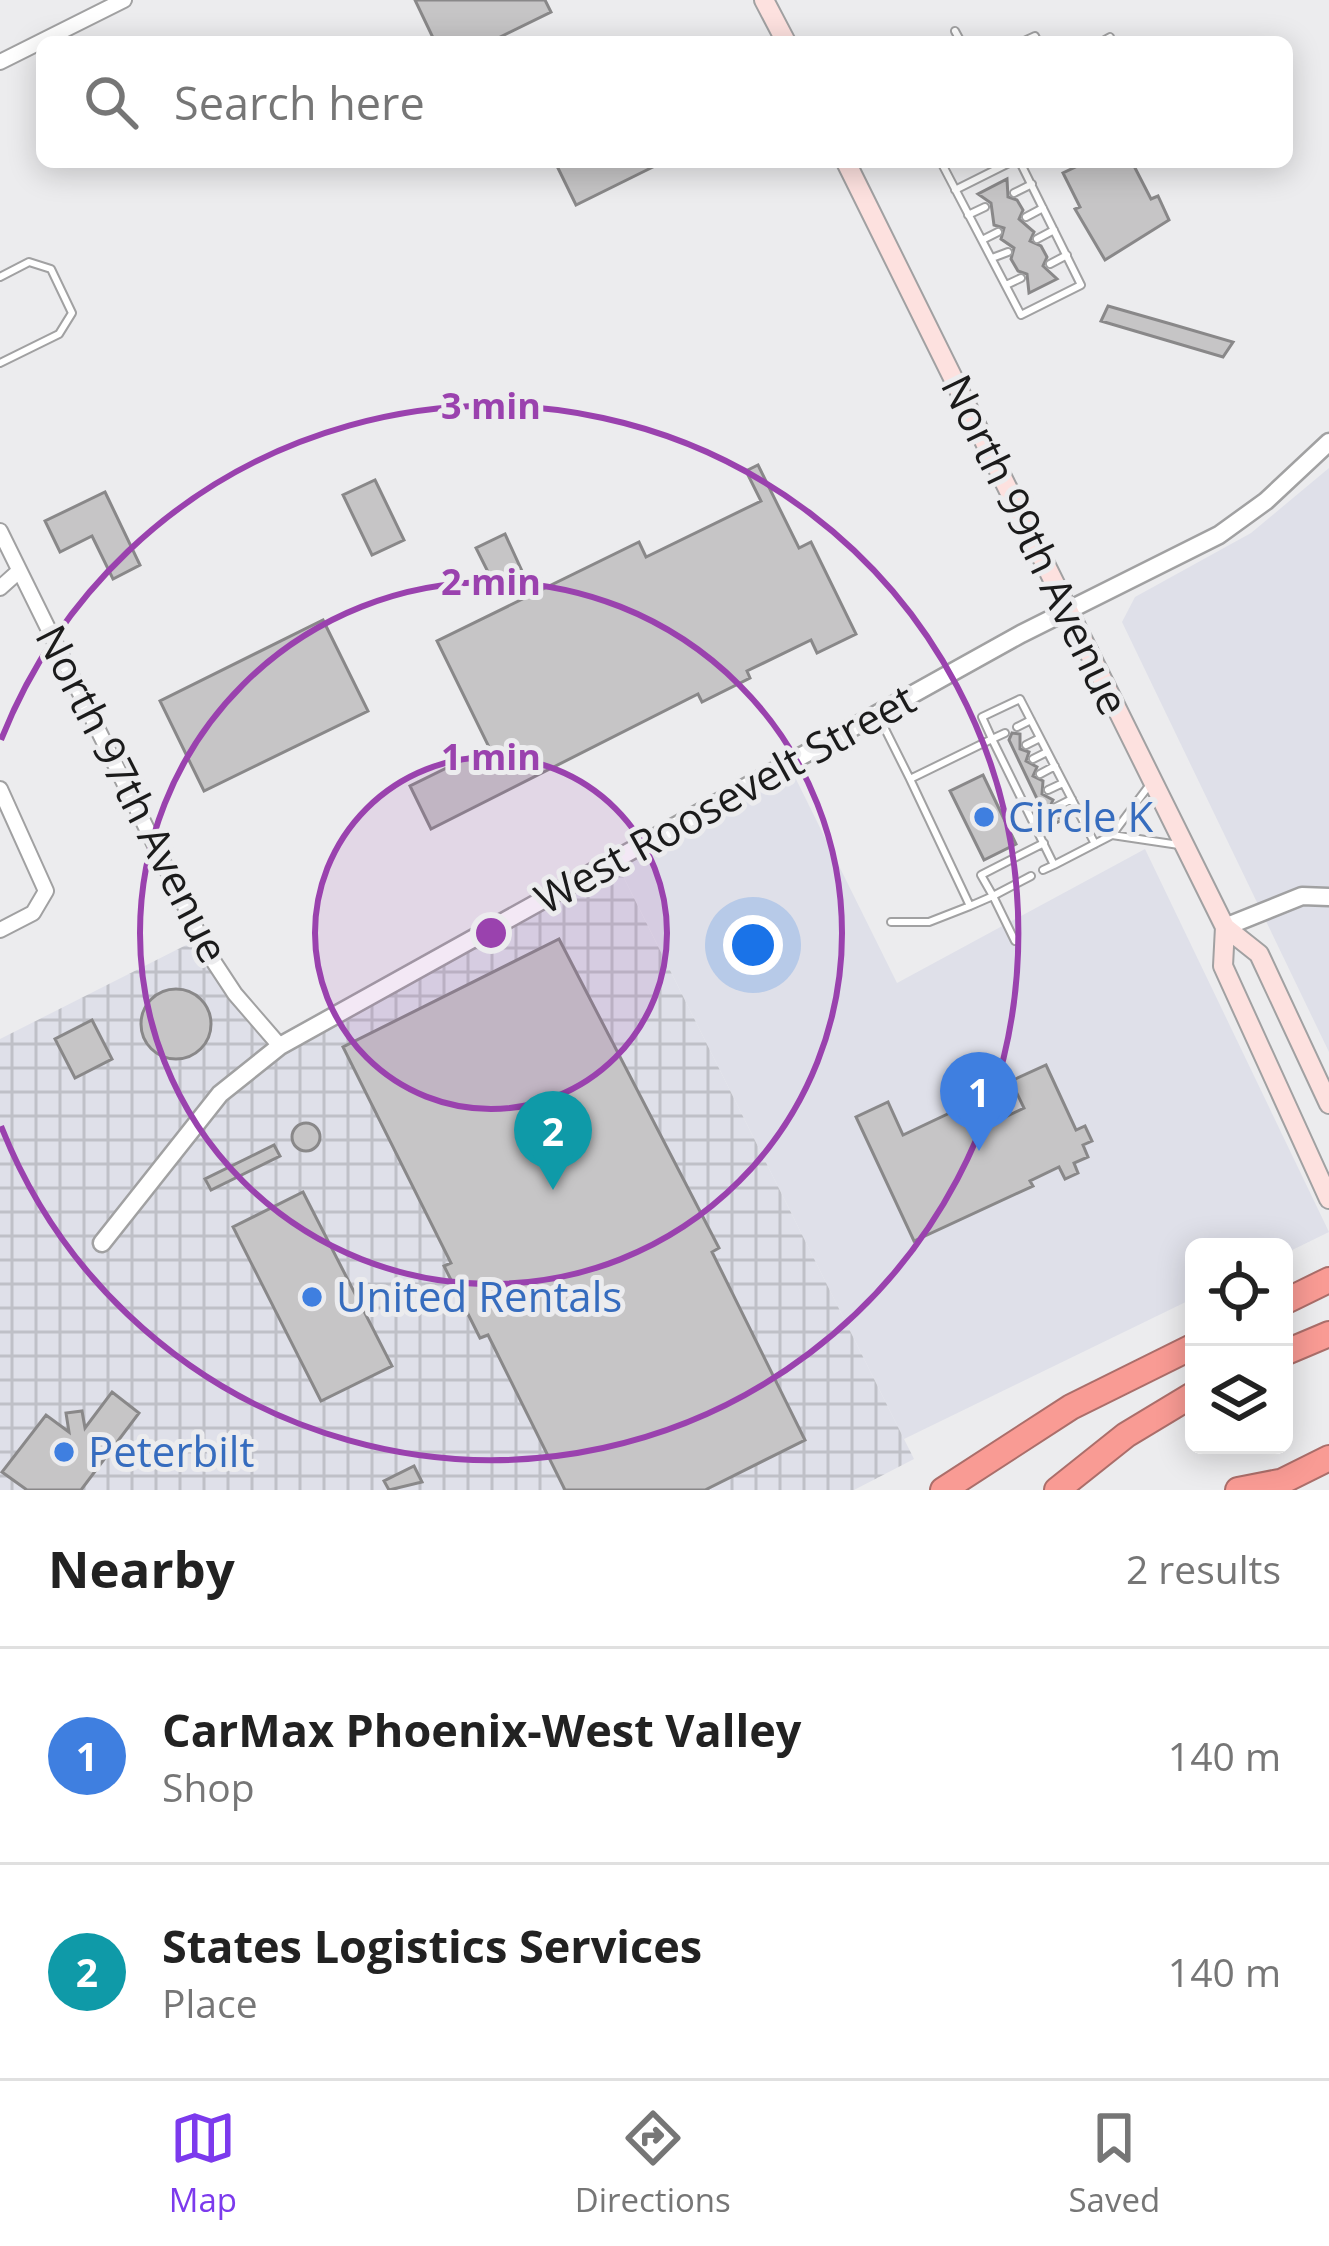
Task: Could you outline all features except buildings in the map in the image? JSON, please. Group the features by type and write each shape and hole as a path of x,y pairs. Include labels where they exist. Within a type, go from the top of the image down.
{"highway":[{"path":"1293,1297 1329,1280"},
{"path":"1293,1349 1329,1334"},
{"path":"944,1490 1071,1407 1185,1350"},
{"path":"1057,1490 1137,1427 1185,1399"},
{"path":"1238,1490 1273,1486 1329,1458"}],"main road":[{"path":"764,0 783,36"},
{"name":"North 99th Avenue","path":"849,168 1225,926 1259,954 1329,1104"},
{"name":"North 99th Avenue","path":"1225,926 1223,966 1329,1198"}],"street":[{"path":"52,36 124,0"},
{"path":"0,62 36,44"},
{"name":"West Roosevelt Street","path":"102,1244 220,1094 280,1046 878,713 1219,535 1278,491 1329,442"},
{"name":"North 97th Avenue","path":"0,531 208,953 235,994 280,1046"},
{"path":"0,574 20,571"},
{"path":"0,588 20,571"},
{"path":"0,789 46,891 33,913 0,930"},
{"path":"1225,926 1303,896 1329,896"}],"lane":[{"path":"955,31 958,36"},
{"path":"943,168 1021,315 1081,285 1020,168"},
{"path":"955,190 1003,168"},
{"path":"1014,193 1032,184"},
{"path":"968,215 985,207"},
{"path":"1026,217 1043,208"},
{"path":"1037,238 1054,230"},
{"path":"982,240 998,232"},
{"path":"992,258 1008,251"},
{"path":"1050,264 1067,255"},
{"path":"0,277 29,262 52,269 72,313 59,334 0,363"},
{"path":"1006,285 1021,278"},
{"path":"1054,865 982,717 1020,699 1095,844"},
{"path":"878,713 970,906"},
{"path":"1017,727 1031,720"},
{"path":"910,779 1005,733"},
{"path":"1026,745 1040,738"},
{"path":"1001,758 1014,751"},
{"path":"1033,759 1047,752"},
{"path":"1008,772 1021,765"},
{"path":"1040,774 1054,766"},
{"path":"1016,786 1028,780"},
{"path":"1043,870 1112,835 1153,782"},
{"path":"1048,790 1064,783"},
{"path":"1024,802 1036,796"},
{"path":"1056,806 1072,799"},
{"path":"1032,819 1044,813"},
{"path":"1112,835 1185,846"},
{"path":"1015,940 981,875 1044,843"},
{"path":"891,922 929,922 1031,876"}],"shaded area":[{"path":"1329,468 1329,1052 1122,622 1135,597 1251,533"},
{"path":"788,763 897,983 1145,849 1329,1232 1293,1250 1293,1238 1185,1238 1185,1302 904,1439 616,862"},
{"path":"616,862 914,1459 854,1490 0,1490 0,1039 200,938 280,1046"}],"place":[{"name":"Circle K","path":"984,817"},
{"name":"CarMax Phoenix-West Valley","path":"979,1151"},
{"name":"States Logistics Services","path":"553,1190"},
{"name":"United Rentals","path":"312,1297"},
{"name":"Peterbilt","path":"64,1452"}]}
